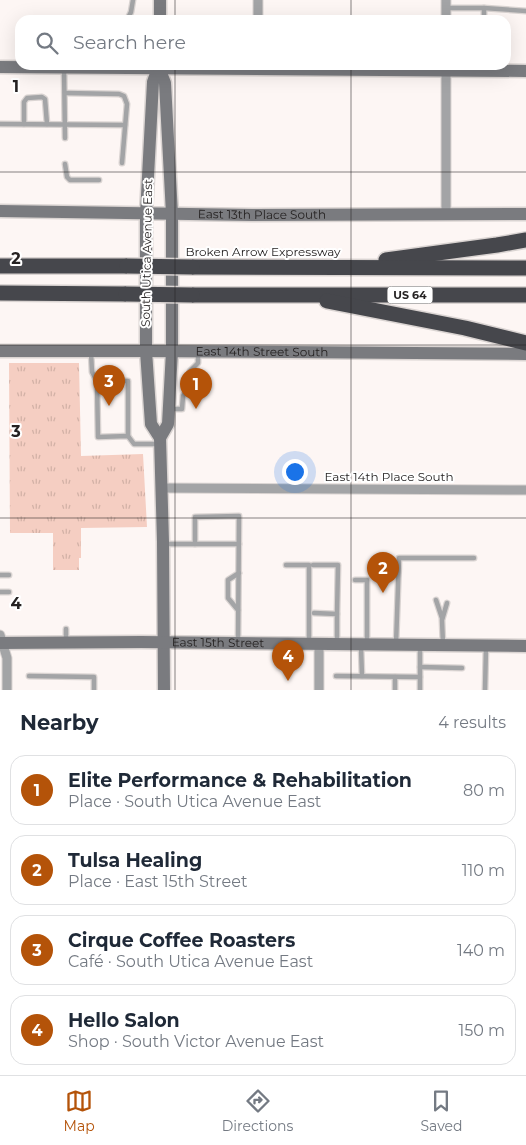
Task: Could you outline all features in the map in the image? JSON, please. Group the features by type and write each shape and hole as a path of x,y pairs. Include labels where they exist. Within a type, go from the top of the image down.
{"highway":[{"path":"335,268 497,246 526,240"},
{"name":"Broken Arrow Expressway","path":"0,266 526,268"},
{"name":"US 64","path":"0,293 526,295"},
{"path":"294,294 465,328 526,343"}],"street":[{"path":"160,0 160,15"},
{"path":"258,0 258,15"},
{"path":"0,67 15,67"},
{"name":"South Utica Avenue East","path":"158,70 153,82 146,214 146,350 151,424 160,441"},
{"name":"South Utica Avenue East","path":"160,70 165,83 172,214 172,351 169,409 168,424 160,441 164,690"},
{"path":"446,70 446,214"},
{"path":"511,70 526,71"},
{"name":"East 13th Place South","path":"0,211 146,214 526,214"},
{"name":"East 14th Street South","path":"0,351 146,350 526,354"},
{"name":"East 14th Place South","path":"161,488 526,490"},
{"path":"1,641 7,658 7,690"},
{"name":"East 15th Street","path":"1,641 526,646"},
{"path":"314,645 319,690"}],"lane":[{"path":"130,15 133,0"},
{"path":"446,4 526,11"},
{"path":"484,8 484,15"},
{"path":"64,70 65,138"},
{"path":"65,93 119,94 124,96 127,104 122,163"},
{"path":"24,124 24,102 27,98 32,97 45,99 47,124"},
{"path":"0,124 125,124"},
{"path":"65,164 67,177 70,180 99,180"},
{"path":"91,351 92,372 97,381 98,437 128,436"},
{"path":"169,409 182,409 183,396 190,386 190,371 198,363 198,351"},
{"path":"97,381 128,381 128,436 134,444 160,441"},
{"path":"195,544 195,517 239,516 238,643"},
{"path":"163,544 239,544"},
{"path":"396,645 398,558 474,558"},
{"path":"313,564 338,565 337,645"},
{"path":"286,565 309,565 314,645"},
{"path":"238,610 228,598 228,580 239,573"},
{"path":"0,575 8,575"},
{"path":"354,580 367,580 362,676"},
{"path":"0,592 8,592"},
{"path":"436,600 442,620 443,646"},
{"path":"442,620 448,602"},
{"path":"314,613 337,614"},
{"path":"66,629 66,643"},
{"path":"420,646 420,690"},
{"path":"485,690 486,646"},
{"path":"420,667 462,668"},
{"path":"29,676 94,677 94,690"},
{"path":"336,676 420,677"},
{"path":"395,677 395,690"}],"green space":[{"path":"9,363 79,363 81,456 143,454 147,527 81,528 79,570 53,570 53,533 10,533"}],"place":[{"name":"Cirque Coffee Roasters","path":"109,406"},
{"name":"Elite Performance & Rehabilitation","path":"196,409"},
{"name":"Tulsa Healing","path":"383,593"},
{"name":"Hello Salon","path":"288,681"}]}
